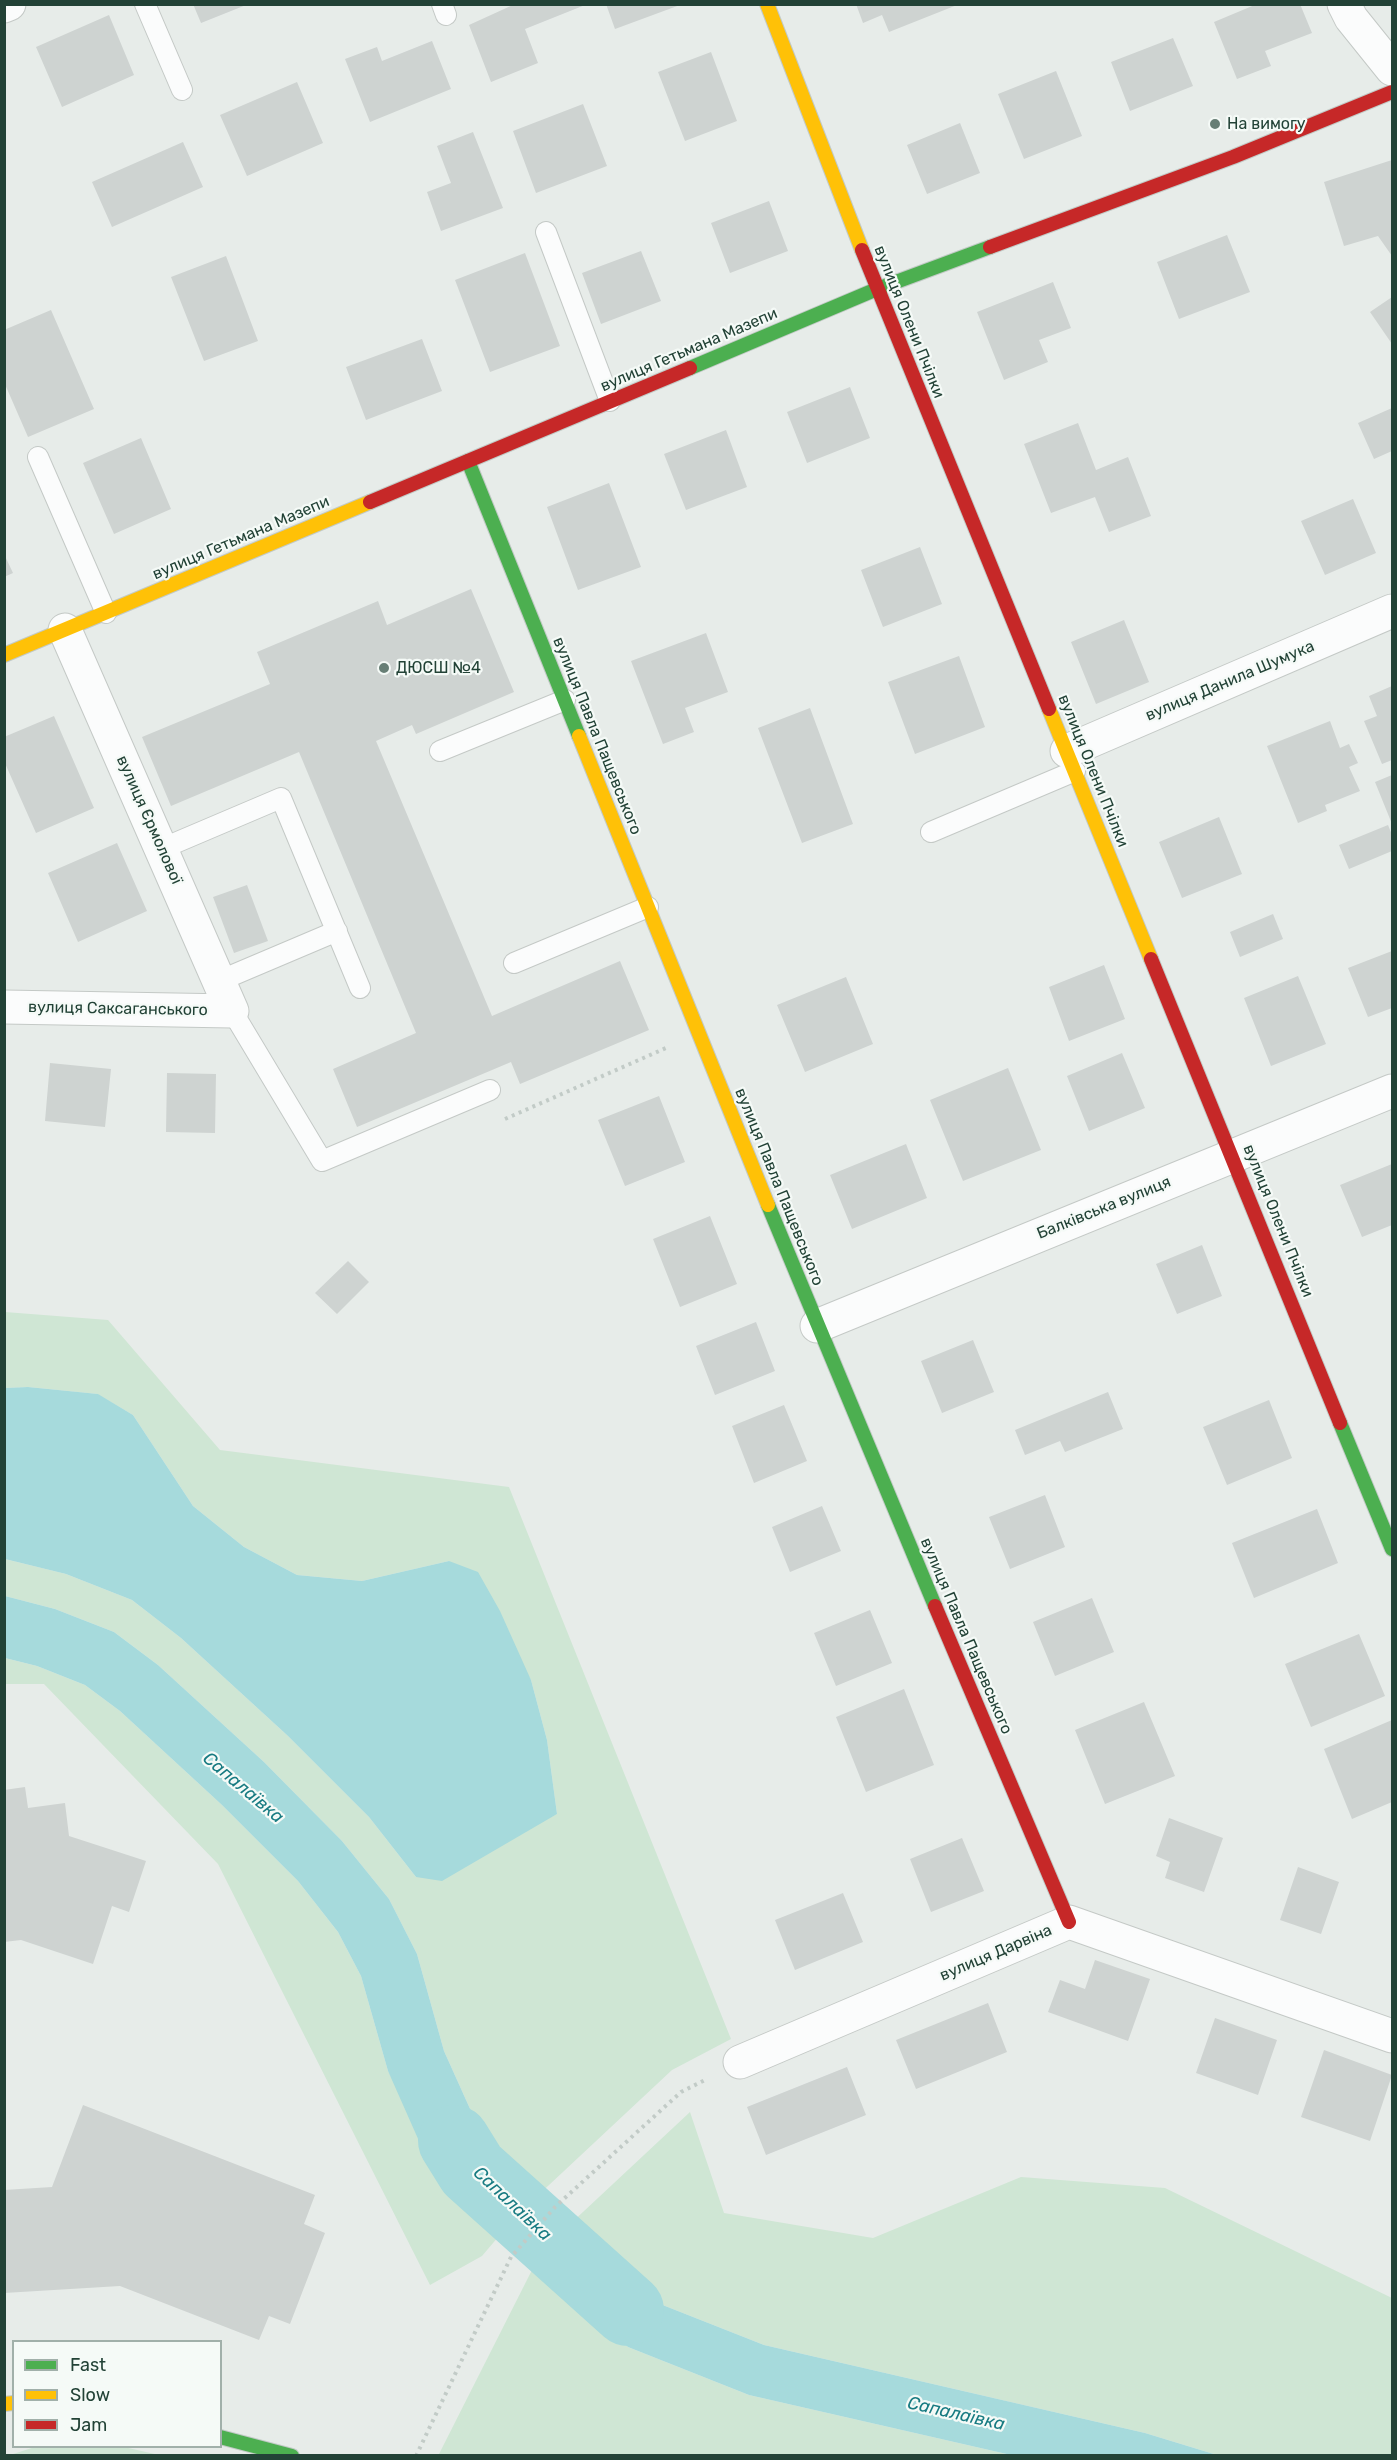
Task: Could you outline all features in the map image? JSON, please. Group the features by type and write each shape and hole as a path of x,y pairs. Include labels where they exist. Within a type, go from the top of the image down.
{"street":[{"path":"4,6 9,4"},
{"name":"вулиця Олени Пчілки","path":"767,4 877,289 1233,1155 1392,1549"},
{"path":"1344,4 1351,18 1392,69"},
{"name":"вулиця Гетьмана Мазепи","path":"4,655 877,289 1233,157 1392,92"},
{"name":"вулиця Павла Пащевського","path":"468,461 817,1326 1069,1922"},
{"name":"вулиця Данила Шумука","path":"1071,761 1392,611"},
{"name":"вулиця Єрмолової","path":"65,630 232,1011"},
{"name":"вулиця Саксаганського","path":"4,1007 232,1011"},
{"name":"Балківська вулиця","path":"817,1326 1392,1091"},
{"name":"вулиця Дарвіна","path":"740,2062 1069,1922 1392,2036"},
{"path":"222,2437 292,2456"}],"lane":[{"path":"145,4 182,90"},
{"path":"546,232 610,401"},
{"path":"38,457 106,613"},
{"path":"440,751 565,700"},
{"path":"931,832 1071,761"},
{"path":"161,849 281,798 360,988"},
{"path":"514,963 648,907"},
{"path":"219,981 337,931"},
{"path":"232,1011 322,1161 490,1090"}],"path":[{"path":"530,1108 699,1034"},
{"path":"416,2456 511,2257 555,2207 681,2092 740,2062"}],"green space":[{"path":"5,1312 108,1320 220,1450 509,1487 731,2039 672,2070 533,2200 471,2111 444,2051 417,1954 389,1899 342,1841 264,1762 158,1665 114,1632 55,1609 5,1596 5,1559 66,1574 132,1600 181,1638 288,1736 369,1817 416,1877 557,1814 547,1740 531,1680 449,1561 362,1581 297,1575 244,1547 193,1506 133,1415 97,1394 28,1387 5,1388"},
{"path":"5,1658 37,1666 85,1685 120,1711 222,1805 298,1881 338,1932 361,1976 388,2071 456,2195 499,2236 482,2256 430,2285 218,1864 44,1684 5,1684"},
{"path":"690,2112 724,2213 873,2238 1021,2177 1165,2188 1392,2298 1392,2455 1217,2455 1145,2433 764,2345 655,2302 568,2226"},
{"path":"532,2270 628,2347 749,2395 1011,2455 438,2456"},
{"path":"32,2448 128,2448 159,2455 10,2455"}],"water":[{"path":"28,1387 98,1394 133,1415 193,1506 244,1547 297,1575 362,1581 449,1561 478,1572 500,1611 531,1680 547,1740 557,1814 442,1881 416,1877 369,1817 288,1736 181,1638 132,1600 66,1574 5,1559 5,1388"},
{"path":"5,1596 55,1609 114,1632 158,1665 264,1762 342,1841 389,1899 417,1954 444,2051 471,2111 533,2200 499,2236 456,2195 419,2141 388,2071 361,1976 338,1932 298,1881 222,1805 120,1711 85,1685 37,1666 5,1658"},
{"path":"568,2226 655,2302 764,2345 1145,2433 1217,2455 1011,2455 749,2395 628,2347 532,2270"}],"building":[{"path":"193,4 246,4 246,5 201,23"},
{"path":"515,4 585,5 525,29 538,63 491,82 469,25"},
{"path":"606,4 680,4 680,5 615,29"},
{"path":"856,4 957,5 889,32 882,15 863,23"},
{"path":"1257,4 1300,4 1312,33 1265,51 1271,66 1237,79 1214,22"},
{"path":"109,15 134,75 62,107 36,47"},
{"path":"1173,38 1193,86 1130,111 1111,62"},
{"path":"432,41 451,89 370,122 345,59 377,47 382,61"},
{"path":"711,52 737,121 685,141 658,72"},
{"path":"1056,71 1082,136 1024,159 998,94"},
{"path":"297,82 323,143 247,176 220,115"},
{"path":"583,104 607,166 536,193 513,131"},
{"path":"960,123 980,173 927,194 907,145"},
{"path":"473,132 503,208 441,231 427,192 451,183 437,146"},
{"path":"183,142 203,187 112,227 92,182"},
{"path":"1392,160 1392,256 1378,236 1344,246 1324,182"},
{"path":"769,201 788,251 730,273 711,223"},
{"path":"1227,235 1250,292 1179,319 1157,262"},
{"path":"641,251 661,301 601,324 582,273"},
{"path":"525,253 560,346 490,372 455,280"},
{"path":"226,256 258,341 204,361 171,277"},
{"path":"1053,282 1071,328 1039,340 1048,362 1004,380 977,312"},
{"path":"1392,297 1392,344 1370,312"},
{"path":"51,310 94,409 28,437 4,382 4,330"},
{"path":"422,339 442,391 366,420 346,367"},
{"path":"850,387 870,438 807,463 787,412"},
{"path":"1392,408 1392,451 1374,459 1358,423"},
{"path":"1078,423 1096,470 1128,457 1151,516 1109,532 1095,497 1051,513 1024,444"},
{"path":"726,430 747,487 686,510 664,454"},
{"path":"141,438 171,509 114,534 83,463"},
{"path":"609,483 641,567 578,590 547,507"},
{"path":"1353,499 1376,553 1325,575 1301,521"},
{"path":"920,547 942,604 883,627 861,570"},
{"path":"4,554 13,573 4,577"},
{"path":"471,589 514,692 416,734 412,725 376,741 492,1016 620,961 649,1030 520,1084 511,1062 357,1127 333,1069 416,1033 299,752 171,806 142,737 270,684 257,652 378,601 387,625"},
{"path":"1124,620 1149,682 1096,704 1071,642"},
{"path":"706,633 728,692 685,708 694,732 663,744 631,661"},
{"path":"959,656 985,727 915,754 888,682"},
{"path":"1392,686 1392,760 1382,764 1364,721 1377,716 1369,696"},
{"path":"810,708 853,824 802,843 758,728"},
{"path":"54,716 94,808 36,833 4,761 4,737"},
{"path":"1330,721 1340,748 1349,744 1358,763 1349,767 1360,791 1325,805 1327,811 1298,823 1267,746"},
{"path":"1392,775 1392,824 1375,782"},
{"path":"1219,817 1242,874 1182,898 1159,842"},
{"path":"1388,825 1392,835 1392,851 1349,869 1339,845"},
{"path":"117,843 147,911 78,942 48,873"},
{"path":"247,885 268,941 234,953 213,897"},
{"path":"1273,914 1283,939 1240,957 1230,932"},
{"path":"1392,951 1392,1008 1368,1017 1348,968"},
{"path":"1104,965 1125,1019 1069,1041 1049,987"},
{"path":"1298,976 1326,1044 1271,1066 1244,998"},
{"path":"846,977 873,1044 805,1072 777,1005"},
{"path":"1122,1053 1145,1108 1089,1131 1067,1076"},
{"path":"50,1063 111,1069 105,1127 45,1121"},
{"path":"1008,1068 1041,1150 963,1181 930,1100"},
{"path":"167,1073 216,1074 215,1133 166,1132"},
{"path":"659,1096 685,1162 625,1186 598,1120"},
{"path":"906,1144 927,1198 852,1229 830,1175"},
{"path":"1392,1164 1392,1225 1362,1237 1340,1185"},
{"path":"710,1216 737,1284 680,1307 653,1239"},
{"path":"1202,1245 1222,1296 1177,1314 1156,1264"},
{"path":"348,1261 369,1282 337,1314 315,1293"},
{"path":"756,1322 775,1371 715,1395 696,1346"},
{"path":"973,1340 994,1392 942,1413 921,1361"},
{"path":"1108,1392 1123,1429 1065,1452 1060,1441 1025,1455 1015,1430"},
{"path":"1269,1400 1292,1458 1227,1485 1203,1427"},
{"path":"784,1405 807,1461 754,1483 732,1426"},
{"path":"1045,1495 1065,1547 1010,1569 989,1517"},
{"path":"822,1506 841,1551 790,1572 772,1527"},
{"path":"1317,1509 1338,1563 1254,1598 1232,1543"},
{"path":"1092,1598 1114,1652 1055,1676 1033,1622"},
{"path":"870,1610 892,1663 836,1686 814,1633"},
{"path":"1359,1634 1385,1696 1311,1727 1285,1664"},
{"path":"904,1689 934,1765 866,1792 836,1717"},
{"path":"1144,1702 1175,1776 1105,1804 1075,1730"},
{"path":"1392,1720 1392,1802 1352,1819 1324,1749"},
{"path":"25,1787 28,1808 65,1803 69,1836 146,1861 129,1912 112,1906 93,1964 21,1940 4,1942 4,1790"},
{"path":"1169,1818 1223,1838 1204,1892 1165,1878 1170,1862 1156,1856"},
{"path":"962,1838 984,1891 931,1912 910,1859"},
{"path":"1298,1867 1339,1882 1321,1934 1280,1920"},
{"path":"843,1893 863,1942 795,1970 775,1920"},
{"path":"1095,1960 1150,1979 1128,2041 1048,2012 1060,1980 1085,1989"},
{"path":"988,2003 1007,2052 916,2089 896,2040"},
{"path":"1215,2018 1277,2040 1258,2095 1196,2073"},
{"path":"1324,2050 1392,2075 1370,2141 1301,2117"},
{"path":"847,2067 866,2115 766,2155 747,2107"},
{"path":"83,2105 315,2195 304,2224 325,2233 290,2324 269,2316 259,2340 120,2286 4,2293 4,2190 52,2187"}],"waterway":[{"name":"Сапалаївка","path":"454,2141 472,2170 628,2310"}],"traffic: fast":[{"path":"690,368 877,289 990,247"},
{"path":"468,461 579,736"},
{"path":"768,1205 935,1606"},
{"path":"1340,1423 1392,1549"},
{"path":"222,2438 292,2456"}],"traffic: slow":[{"path":"767,4 862,250"},
{"path":"4,655 370,502"},
{"path":"1049,709 1151,959"},
{"path":"579,736 768,1205"},
{"path":"4,2404 12,2403"}],"traffic: jam":[{"path":"990,247 1233,157 1392,92"},
{"path":"862,250 1049,709"},
{"path":"370,502 690,368"},
{"path":"1151,959 1340,1423"},
{"path":"935,1606 1069,1922"}],"place":[{"name":"На вимогу","path":"1215,124"},
{"name":"ДЮСШ №4","path":"384,668"}]}
